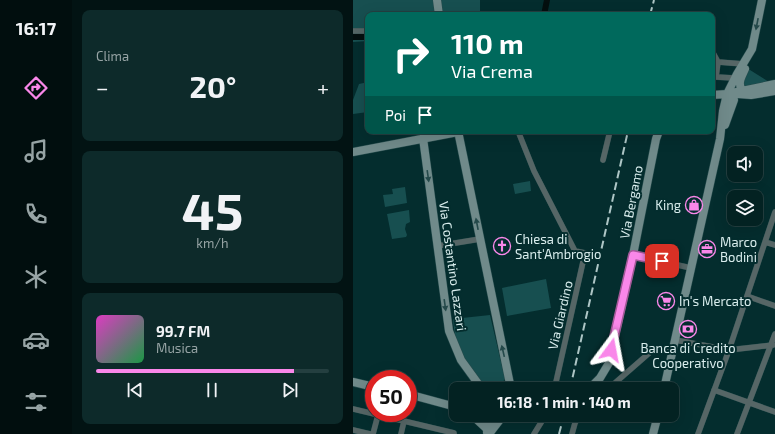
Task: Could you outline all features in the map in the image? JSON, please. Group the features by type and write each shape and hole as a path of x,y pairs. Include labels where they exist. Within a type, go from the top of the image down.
{"main road":[{"path":"437,0 439,12"},
{"path":"665,382 720,139 723,111 727,94 734,78 752,49 762,0"},
{"path":"745,61 746,68 740,80 740,87 745,94 775,91"},
{"path":"727,94 775,84"},
{"path":"720,139 734,105 733,96 727,94"},
{"path":"715,95 751,94"},
{"path":"734,105 751,94"},
{"path":"353,152 444,134"},
{"path":"461,134 480,239 510,382"},
{"name":"Via Bergamo","path":"596,382 609,363 658,134"},
{"name":"Via Costantino Lazzari","path":"423,138 449,331 461,360 477,382"},
{"path":"353,382 365,385"},
{"path":"417,396 449,405"},
{"path":"479,422 488,432"},
{"path":"488,432 489,422"},
{"path":"488,432 497,422"},
{"path":"653,434 656,422"}],"street":[{"path":"353,31 365,31"},
{"path":"715,56 718,62 716,77 734,78"},
{"path":"718,62 745,61"},
{"name":"Via Giardino","path":"519,134 534,171 575,251 585,253 556,382"},
{"path":"603,160 609,134"},
{"path":"698,434 729,350 775,212"},
{"path":"437,246 480,239"},
{"path":"765,242 775,245"},
{"path":"633,255 691,268"},
{"path":"747,296 775,306"},
{"path":"737,434 773,345 775,334"},
{"path":"675,340 729,350 773,345"},
{"path":"616,382 655,348 672,352"},
{"path":"714,390 775,412"},
{"path":"353,409 365,412"},
{"path":"353,430 371,434 375,422"},
{"path":"401,434 404,422"},
{"path":"408,422 454,433"},
{"path":"534,434 541,422"},
{"path":"573,434 576,422"}],"shaded area":[{"path":"353,0 480,0 480,12 365,12 365,41 353,42"},
{"path":"747,69 769,82 743,88 742,81"},
{"path":"365,83 365,112 353,114 353,100 359,84"},
{"path":"530,181 531,191 515,194 513,184"},
{"path":"405,187 407,203 385,207 383,195 393,194 392,189"},
{"path":"409,210 410,222 406,224 406,237 392,239 387,214"},
{"path":"546,279 551,308 507,316 502,288"},
{"path":"490,315 505,379 503,382 481,382 473,374 459,348 453,319"}],"waterway":[{"path":"545,12 547,0"},
{"path":"353,37 365,37"}],"railway":[{"path":"651,12 654,0"},
{"path":"572,382 627,134"},
{"path":"559,434 562,422"}],"place":[{"name":"King","path":"694,205"},
{"name":"Chiesa di Sant'Ambrogio","path":"502,246"},
{"name":"Marco Bodini","path":"707,249"},
{"name":"In's Mercato","path":"666,301"},
{"name":"Banca di Credito Cooperativo","path":"688,329"}],"route":[{"path":"611,350 633,255 662,261"}]}
